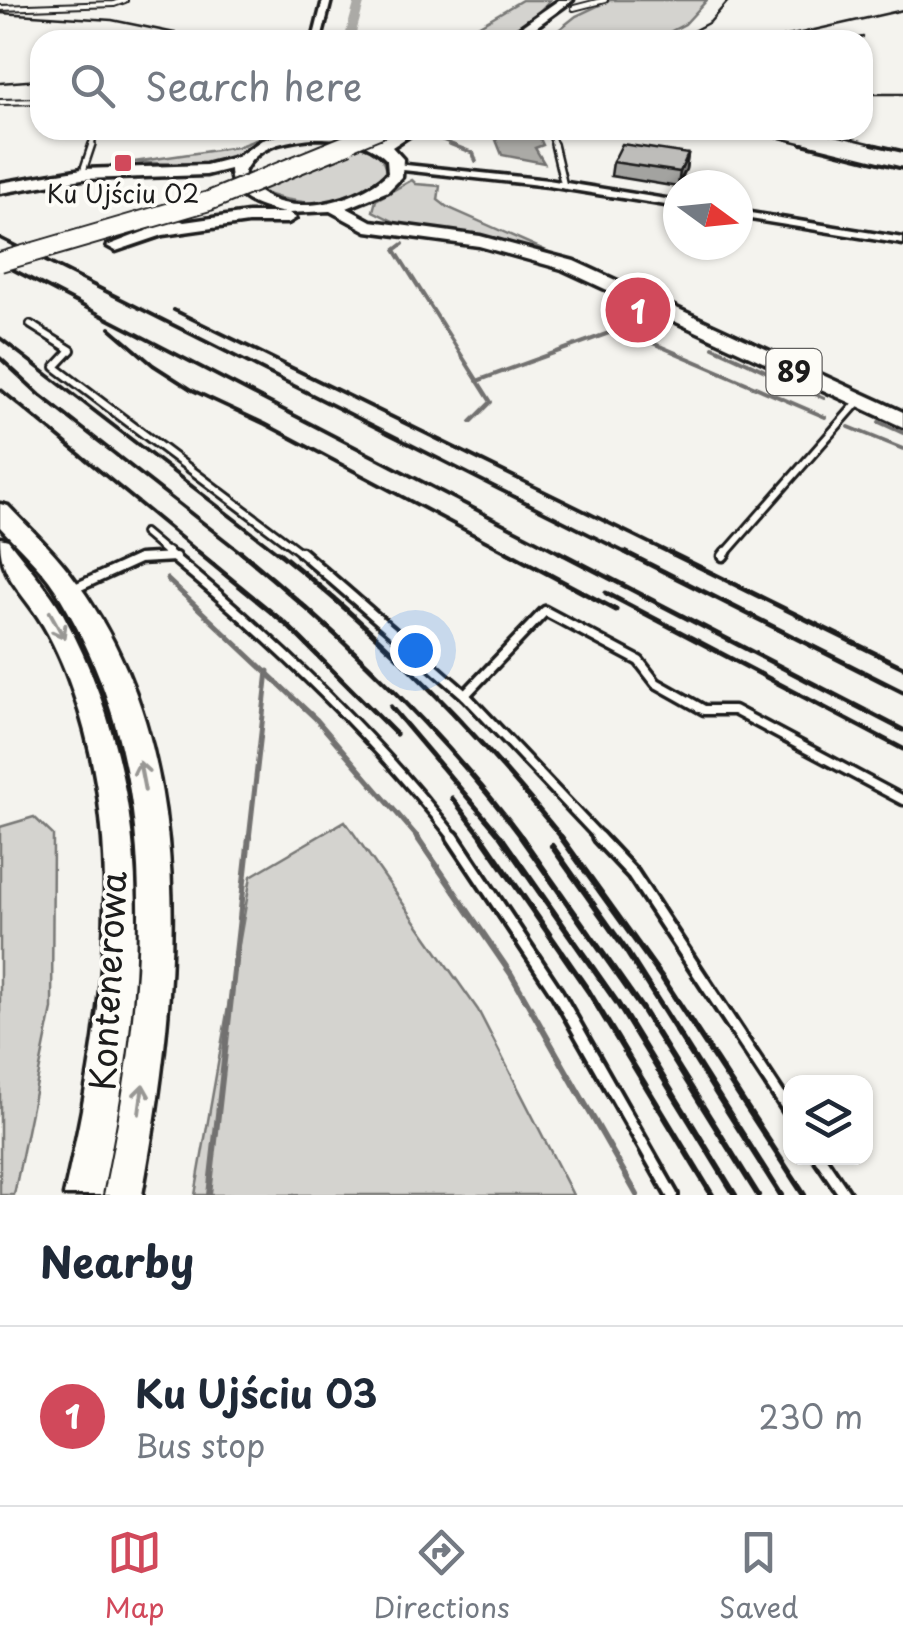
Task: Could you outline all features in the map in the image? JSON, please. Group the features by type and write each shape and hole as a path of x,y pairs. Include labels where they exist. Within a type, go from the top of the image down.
{"main road":[{"path":"522,30 553,5 576,3"},
{"path":"542,30 576,3"},
{"path":"0,188 82,174 206,170 240,162 272,140"},
{"path":"0,250 196,193 329,140"},
{"path":"0,262 209,201 379,140"},
{"path":"161,230 223,205 258,200 285,207 334,207 358,202 381,191 395,173 382,140"},
{"path":"240,162 237,183 258,200"},
{"name":"89","path":"358,202 374,216 420,232"},
{"path":"334,207 367,226"},
{"name":"89","path":"0,277 161,230 264,217 420,232 514,248 568,265 903,420"},
{"name":"Kontenerowa","path":"1,523 43,555 69,590 104,652 129,721 143,781 154,861 155,940 150,1023 123,1195"},
{"name":"Kontenerowa","path":"1,523 78,667 105,751 118,829 121,898 116,1001 106,1084 83,1195"}],"street":[{"path":"320,30 327,0"},
{"path":"395,173 564,186 663,202"},
{"path":"753,216 903,240"}],"lane":[{"path":"0,8 114,4 125,0"},
{"path":"576,3 605,0"},
{"path":"0,102 30,101"},
{"path":"82,174 93,140"},
{"path":"553,140 562,163 564,186"},
{"path":"30,324 71,350 55,366 296,548 465,695 633,874 783,1101"},
{"path":"724,556 859,401"},
{"path":"144,533 316,680 426,802 525,942 672,1195"},
{"path":"69,590 138,560 174,558"},
{"path":"465,695 544,611 639,661 656,682 704,710 734,710 903,800"},
{"path":"825,1165 845,1195"}],"shaded area":[{"path":"522,0 550,0 510,30 471,30"},
{"path":"610,0 707,0 685,24 673,30 558,30 576,16"},
{"path":"265,140 229,161 212,166 134,162"},
{"path":"496,140 541,140 543,145 535,148 544,163 502,155"},
{"path":"363,144 381,156 386,170 363,194 327,203 288,200 256,189"},
{"path":"412,180 416,184 440,186 438,200 447,207 569,261 502,241 397,223 373,211 376,200"},
{"path":"34,817 53,835 52,1009 14,1195 0,1195 0,827"},
{"path":"345,821 478,1010 573,1195 195,1195 251,876"}],"building":[{"path":"622,144 688,154 681,170 613,162"}],"waterway":[{"path":"352,30 360,0"},
{"path":"442,140 456,146"},
{"path":"450,144 473,153 476,161"},
{"path":"403,244 395,250 478,381"},
{"path":"478,381 620,329 825,417"},
{"path":"713,347 824,398"},
{"path":"471,422 491,402 478,381"},
{"path":"879,422 903,433"},
{"path":"849,427 903,449"},
{"path":"167,579 268,674"},
{"path":"249,839 268,674"},
{"path":"268,674 316,719 419,839"},
{"path":"209,1195 249,837"},
{"path":"417,837 511,974 637,1195"}],"railway":[{"path":"695,30 710,22 729,0"},
{"path":"814,30 903,10"},
{"path":"0,13 112,20 160,30"},
{"path":"0,83 30,81"},
{"path":"873,94 903,94"},
{"path":"788,140 812,146"},
{"path":"857,140 882,146"},
{"path":"802,144 903,169"},
{"path":"872,144 903,151"},
{"path":"0,238 630,555"},
{"path":"0,263 564,555"},
{"path":"174,310 674,555"},
{"path":"110,328 153,365 192,390 265,424 512,555"},
{"path":"0,338 281,555"},
{"path":"0,358 40,395 244,555"},
{"path":"0,389 202,555"},
{"path":"198,552 287,625 396,734"},
{"path":"241,552 391,687 523,839"},
{"path":"278,552 356,618 429,688 498,761 563,839"},
{"path":"507,552 616,610"},
{"path":"559,552 903,730"},
{"path":"625,552 903,692"},
{"path":"669,552 903,667"},
{"path":"606,593 903,749"},
{"path":"391,707 503,839"},
{"path":"452,798 484,839"},
{"path":"482,837 589,992 712,1195"},
{"path":"501,837 618,1004 735,1195"},
{"path":"521,837 642,1009 758,1195"},
{"path":"561,837 663,979 804,1195"},
{"path":"552,846 625,949 781,1195"}],"place":[{"name":"Ku Ujściu 02","path":"123,163"},
{"name":"Ku Ujściu 03","path":"638,310"}]}
